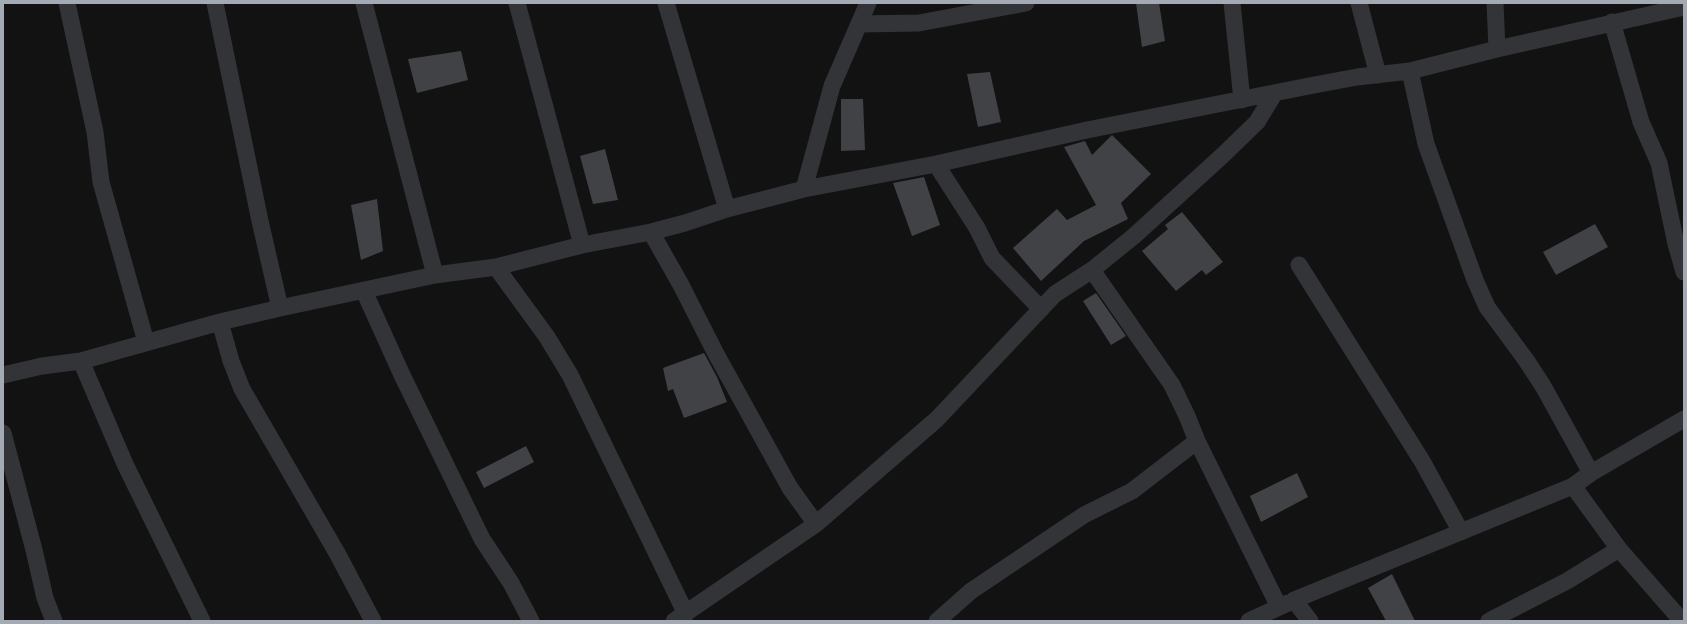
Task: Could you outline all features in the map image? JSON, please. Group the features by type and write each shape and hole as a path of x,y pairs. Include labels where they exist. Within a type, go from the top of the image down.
{"street":[{"path":"67,3 95,132 101,182 146,342"},
{"path":"215,3 260,221 280,308"},
{"path":"364,3 435,275"},
{"path":"517,3 582,245"},
{"path":"666,3 727,209"},
{"path":"804,189 832,86 868,3"},
{"path":"859,24 918,23 1026,3"},
{"path":"1232,3 1242,100"},
{"path":"1359,3 1378,75"},
{"path":"1495,3 1497,49"},
{"path":"3,375 42,366 81,361 220,322 280,308 435,275 496,267 582,245 651,232 685,223 727,209 804,189 936,164 1087,130 1316,85 1410,71 1612,22 1645,9 1684,7"},
{"path":"1612,22 1641,122 1659,163 1680,244 1684,272"},
{"path":"1410,71 1426,144 1475,280 1487,307 1526,360 1591,473"},
{"path":"496,267 547,337 570,375 680,617 816,524 937,419 1055,294 1092,270 1134,236 1223,155 1257,122 1274,94"},
{"path":"936,164 977,228 992,258 1041,309"},
{"path":"651,232 682,285 715,352 790,488 816,524"},
{"path":"1299,265 1422,461 1460,532"},
{"path":"1092,270 1172,385 1197,441 1286,604 1310,621"},
{"path":"364,291 402,375 482,539 511,583 531,621"},
{"path":"220,322 231,362 242,389 337,553 372,621"},
{"path":"81,361 125,464 202,621"},
{"path":"1249,621 1286,604 1573,486 1591,473 1684,419"},
{"path":"3,433 45,598 54,621"},
{"path":"937,621 971,591 1084,515 1132,492 1197,441"},
{"path":"1573,486 1619,549 1682,621"},
{"path":"1488,621 1567,581 1619,549"}],"building":[{"path":"1136,3 1159,3 1165,41 1142,47"},
{"path":"461,51 468,80 417,93 408,59"},
{"path":"990,72 1001,122 978,127 967,74"},
{"path":"841,99 863,99 865,150 841,151"},
{"path":"1112,135 1151,174 1121,203 1128,219 1084,241 1041,281 1013,248 1057,209 1067,220 1096,205 1064,147 1085,141 1092,155"},
{"path":"605,149 618,200 593,204 580,156"},
{"path":"924,177 940,225 912,236 893,183"},
{"path":"377,199 383,251 361,260 351,205"},
{"path":"1182,212 1223,262 1206,275 1202,270 1176,291 1142,251 1168,229 1165,225"},
{"path":"1595,224 1608,247 1556,275 1543,252"},
{"path":"1096,293 1126,336 1111,345 1083,301"},
{"path":"704,353 717,377 727,402 684,418 673,389 668,391 663,368"},
{"path":"526,446 534,462 484,488 476,472"},
{"path":"1297,473 1308,497 1261,522 1250,496"},
{"path":"1392,574 1415,621 1386,621 1368,588"}]}
